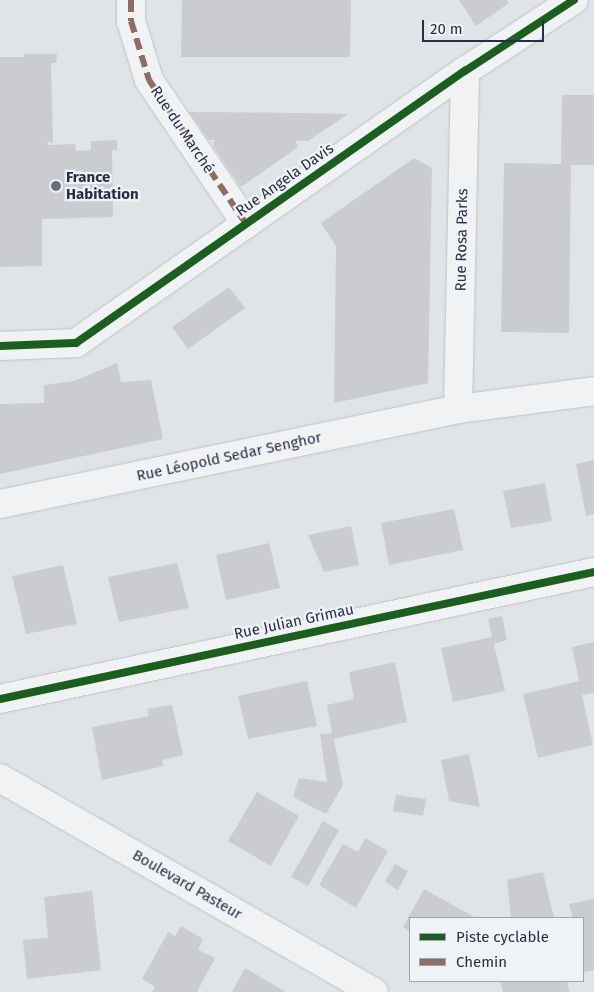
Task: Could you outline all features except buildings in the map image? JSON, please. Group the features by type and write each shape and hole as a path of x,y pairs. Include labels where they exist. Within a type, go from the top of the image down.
{"street":[{"name":"Rue du Marché","path":"131,0 131,21 149,80 246,224"},
{"name":"Rue Angela Davis","path":"0,346 76,343 465,70 574,0"},
{"name":"Rue Rosa Parks","path":"458,410 465,70"},
{"name":"Rue Léopold Sedar Senghor","path":"0,504 458,410 594,391"},
{"name":"Rue Julian Grimau","path":"0,699 594,572"},
{"name":"Boulevard Pasteur","path":"0,778 374,992"}],"marked path":[{"path":"131,0 131,21 149,80 246,224"}],"cycle path":[{"path":"0,346 76,343 465,71 574,0"},
{"path":"0,699 594,572"}],"place":[{"name":"France Habitation","path":"56,186"}]}
